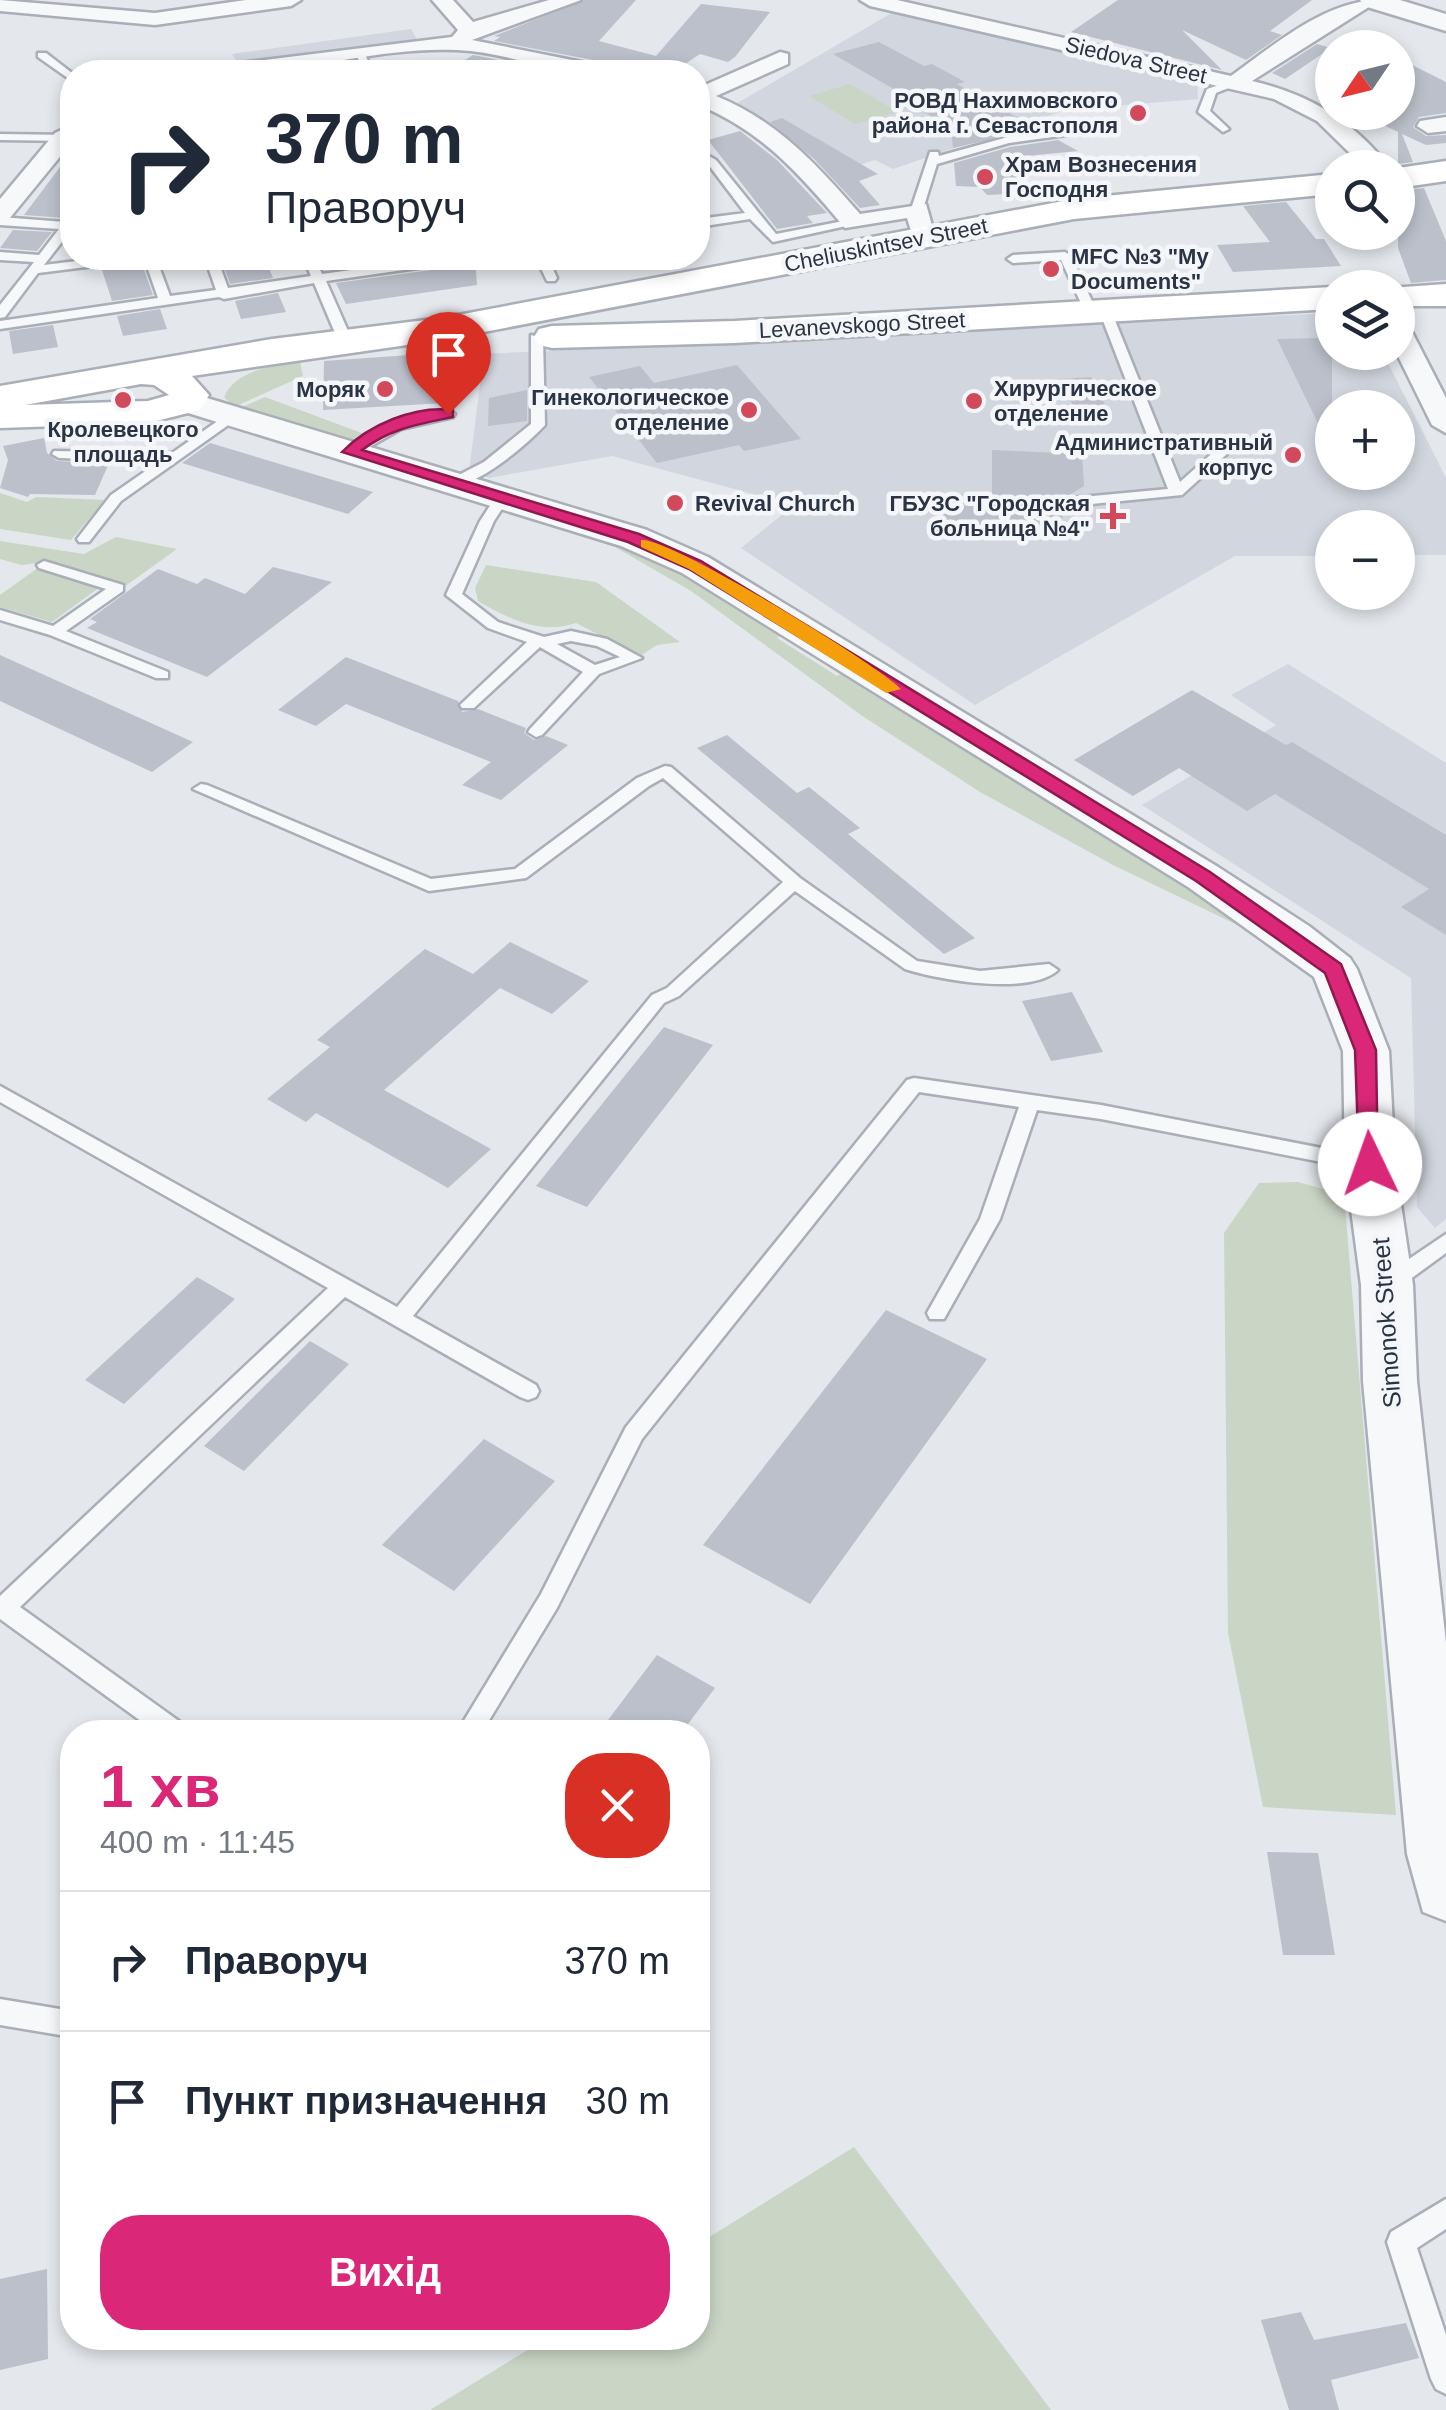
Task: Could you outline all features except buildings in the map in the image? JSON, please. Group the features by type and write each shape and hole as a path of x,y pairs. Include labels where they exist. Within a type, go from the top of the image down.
{"main road":[{"path":"1415,176 1446,172"},
{"name":"Cheliuskintsev Street","path":"444,335 920,222 1315,186"},
{"path":"1415,296 1446,295"},
{"name":"Levanevskogo Street","path":"188,399 227,375 270,360 444,335 536,338 1099,313 1315,299"},
{"path":"0,417 104,391 149,373 345,340 444,335"},
{"path":"0,365 163,410 188,399 170,380 149,373"},
{"path":"0,397 104,391"}],"street":[{"path":"0,4 149,9 291,0"},
{"path":"442,0 464,36 553,60"},
{"path":"372,60 464,36 571,0"},
{"name":"Siedova Street","path":"870,0 1281,94 1325,116 1360,150"},
{"path":"1235,83 1288,45 1371,0 1446,22"},
{"path":"710,91 780,59"},
{"path":"710,101 735,110 782,140 854,224 920,222"},
{"path":"0,218 60,147"},
{"path":"1415,364 1446,425"},
{"name":"Simonok Street","path":"188,399 634,538 695,565 1293,936 1334,969 1366,1050 1370,1164 1386,1285 1390,1381 1446,1891"}],"lane":[{"path":"42,55 60,69"},
{"path":"1223,130 1204,112 1206,100 1211,91 1235,83"},
{"path":"931,162 1008,140 1099,128"},
{"path":"0,137 60,136"},
{"path":"920,222 931,162 946,142"},
{"path":"710,161 773,238 854,224"},
{"path":"710,221 752,215"},
{"path":"0,218 60,223"},
{"path":"0,314 60,238"},
{"path":"0,256 38,265 60,263"},
{"path":"1013,259 1065,256 1099,313 1177,492"},
{"path":"154,270 166,304"},
{"path":"215,270 224,295"},
{"path":"314,270 345,340"},
{"path":"0,324 166,304 319,281 361,270"},
{"path":"547,270 551,278"},
{"path":"454,484 489,466 538,424 536,338"},
{"path":"350,452 374,433 417,417 448,414"},
{"path":"84,539 116,498 234,416"},
{"path":"1070,502 1177,492 1232,443"},
{"path":"59,454 174,456"},
{"path":"502,498 482,522 469,569 454,595 493,624 540,641 593,671"},
{"path":"44,564 118,588 55,632"},
{"path":"0,615 55,632 162,675"},
{"path":"468,705 540,641 572,636 602,642 634,658 593,671 536,732"},
{"path":"201,790 430,885 520,874 643,782 666,771 794,882 921,968 1002,981 1049,970"},
{"path":"398,1320 658,999 674,992 794,882"},
{"path":"475,1720 548,1602 634,1434 914,1084 1102,1112 1370,1164"},
{"path":"0,1093 340,1289 528,1391"},
{"path":"937,1312 990,1219 1030,1103"},
{"path":"1386,1285 1446,1242"},
{"path":"158,1720 4,1608 340,1289"},
{"path":"0,2012 60,2022"},
{"path":"1446,2213 1400,2242 1446,2379"}],"shaded area":[{"path":"895,11 1197,82 1198,99 1066,110 893,169 875,160 844,170 734,105"},
{"path":"411,29 417,39 267,60 236,60 232,54"},
{"name":"ГБУЗС \"Городская больница №4\"","path":"1315,314 1315,370 1392,370 1402,390 1315,390 1315,490 1415,490 1415,416 1446,478 1446,555 1415,555 1415,510 1315,510 1315,556 1235,556 975,705 741,548 794,505 612,456 489,478 469,471 484,354"},
{"path":"1288,664 1446,763 1446,1219 1435,1228 1417,1207 1411,978 1142,805 1276,725 1231,695"}],"green space":[{"path":"850,84 898,112 855,124 809,96"},
{"path":"300,361 303,376 234,407 224,397 246,375"},
{"path":"265,397 367,435 350,446 240,408"},
{"path":"0,493 27,502 36,497 105,500 71,540 0,529"},
{"path":"506,503 630,540 791,629 777,638 837,676 849,668 1279,945 1113,865 980,792 861,715 691,591 615,547 500,510"},
{"path":"116,537 177,549 124,587 45,562 22,565 0,559 0,541 84,554"},
{"path":"486,565 596,582 680,642 657,645 640,656 576,623 550,627 513,619 478,601 475,588"},
{"path":"39,567 100,587 52,622 0,607 0,595"},
{"path":"1298,1182 1344,1195 1396,1815 1263,1807 1228,1633 1224,1233 1259,1183"},
{"path":"854,2147 1051,2410 430,2410 528,2350 710,2350 710,2237"}],"slow traffic":[{"path":"647,544 695,565 892,689"}],"place":[{"name":"РОВД Нахимовского района г. Севастополя","path":"1138,113"},
{"name":"Храм Вознесения Господня","path":"985,177"},
{"name":"MFC №3 \"My Documents\"","path":"1051,269"},
{"name":"Моряк","path":"385,389"},
{"name":"Кролевецкого площадь","path":"123,400"},
{"name":"Хирургическое отделение","path":"974,401"},
{"name":"Гинекологическое отделение","path":"749,410"},
{"name":"Административный корпус","path":"1293,455"},
{"name":"Revival Church","path":"675,503"},
{"name":"ГБУЗС \"Городская больница №4\"","path":"1113,516"}],"route":[{"path":"448,414 417,417 374,433 350,452 634,538 695,565 1203,877 1314,952 1334,969 1366,1050 1370,1164"}]}
